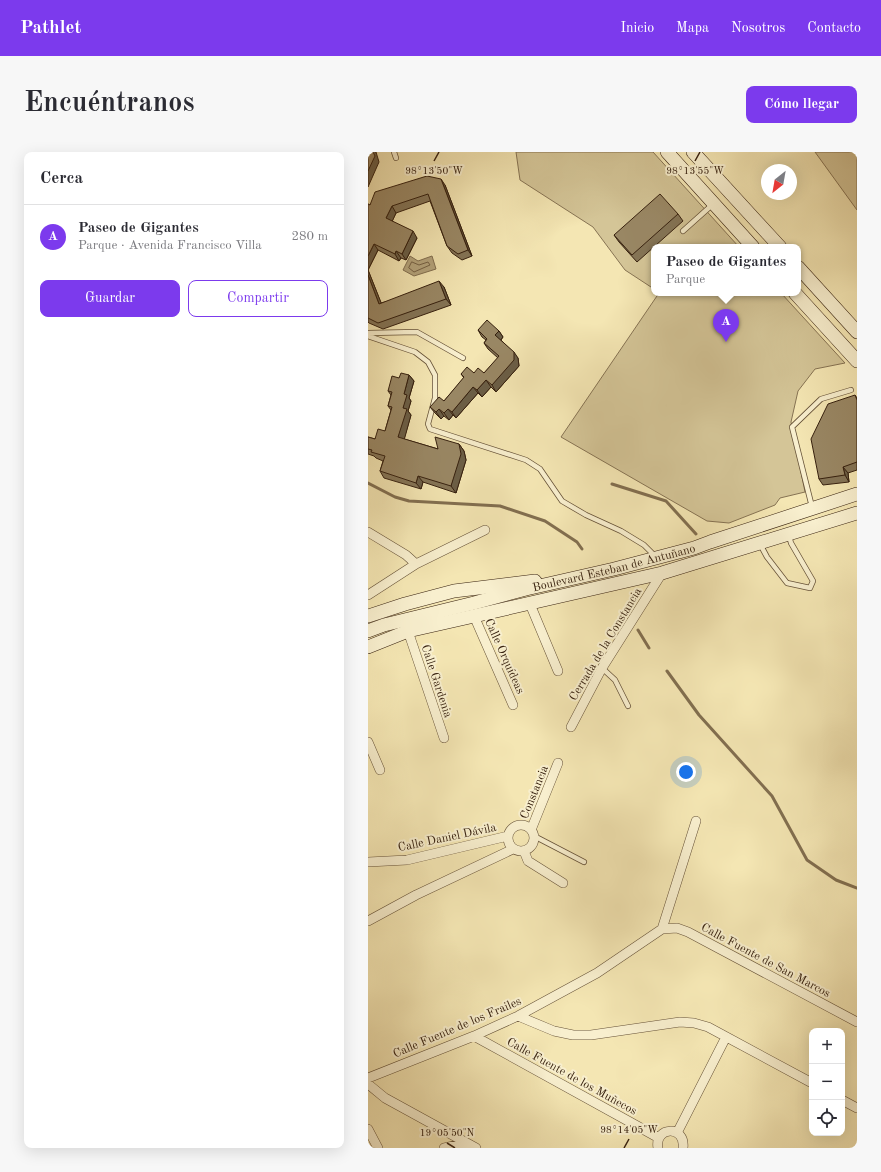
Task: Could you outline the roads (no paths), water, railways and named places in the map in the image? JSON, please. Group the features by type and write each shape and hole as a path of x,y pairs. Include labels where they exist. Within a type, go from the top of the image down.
{"street":[{"path":"666,152 750,244"},
{"path":"693,152 777,244"},
{"path":"801,270 857,332"},
{"path":"798,296 857,361"},
{"name":"Boulevard Esteban de Antuñano","path":"368,631 384,625 474,604 526,589 694,548 857,494"},
{"name":"Boulevard Esteban de Antuñano","path":"368,647 408,631 662,573 727,554 857,512"},
{"path":"368,595 416,564 485,530"},
{"path":"368,532 406,555 416,564"},
{"name":"Cerrada de la Constancia","path":"571,727 602,668 662,573"},
{"path":"368,616 454,591 531,580 552,583"},
{"path":"530,604 558,671"},
{"name":"Calle Orquídeas","path":"474,616 513,705"},
{"name":"Calle Gardenia","path":"408,631 444,738"},
{"path":"368,742 380,770"},
{"name":"Constancia","path":"532,833 558,763"},
{"path":"662,929 696,821"},
{"path":"523,825 532,833 533,843 530,848 524,851 513,849 508,841 508,836 513,828 518,826 523,825"},
{"name":"Calle Daniel Dávila","path":"368,862 407,860 508,836"},
{"path":"368,921 416,895 513,849"},
{"path":"524,851 528,861 563,883"},
{"name":"Calle Fuente de San Marcos","path":"662,929 677,928 688,932 857,1022"},
{"name":"Calle Fuente de los Frailes","path":"368,1078 474,1036 518,1016 598,973 662,929"},
{"path":"518,1016 554,1030 573,1035 591,1035 680,1022 701,1025 809,1081"},
{"name":"Calle Fuente de los Muñecos","path":"474,1036 659,1138"},
{"path":"677,1133 726,1037"},
{"path":"368,1084 385,1098 476,1148"},
{"path":"845,1102 857,1108"},
{"path":"368,1129 378,1148"},
{"path":"658,1148 659,1138 662,1134 672,1131 677,1133 682,1139 683,1148"},
{"path":"444,1148 467,1143"}],"lane":[{"path":"394,152 396,158"},
{"path":"683,231 714,204"},
{"path":"368,335 417,332 463,358"},
{"path":"368,335 415,352 428,362 435,375 435,398 428,424 430,429 526,460 540,469 562,501 586,515 621,530 644,545 657,558"},
{"path":"813,509 792,427 821,399 851,390"},
{"path":"760,543 768,557 787,583 810,588 812,581 788,534"},
{"path":"602,668 615,680 628,706"},
{"path":"532,833 584,862"}],"water":[{"path":"410,256 418,261 432,256 436,269 414,276 403,270"}],"waterway":[{"path":"368,483 395,497 409,501 500,506 545,521 577,542 582,549"},
{"path":"612,484 666,501 696,534"},
{"path":"638,630 649,648"},
{"path":"667,671 699,715 772,796 807,860 836,880 857,888"}],"place":[{"name":"Paseo de Gigantes","path":"726,342"}]}
